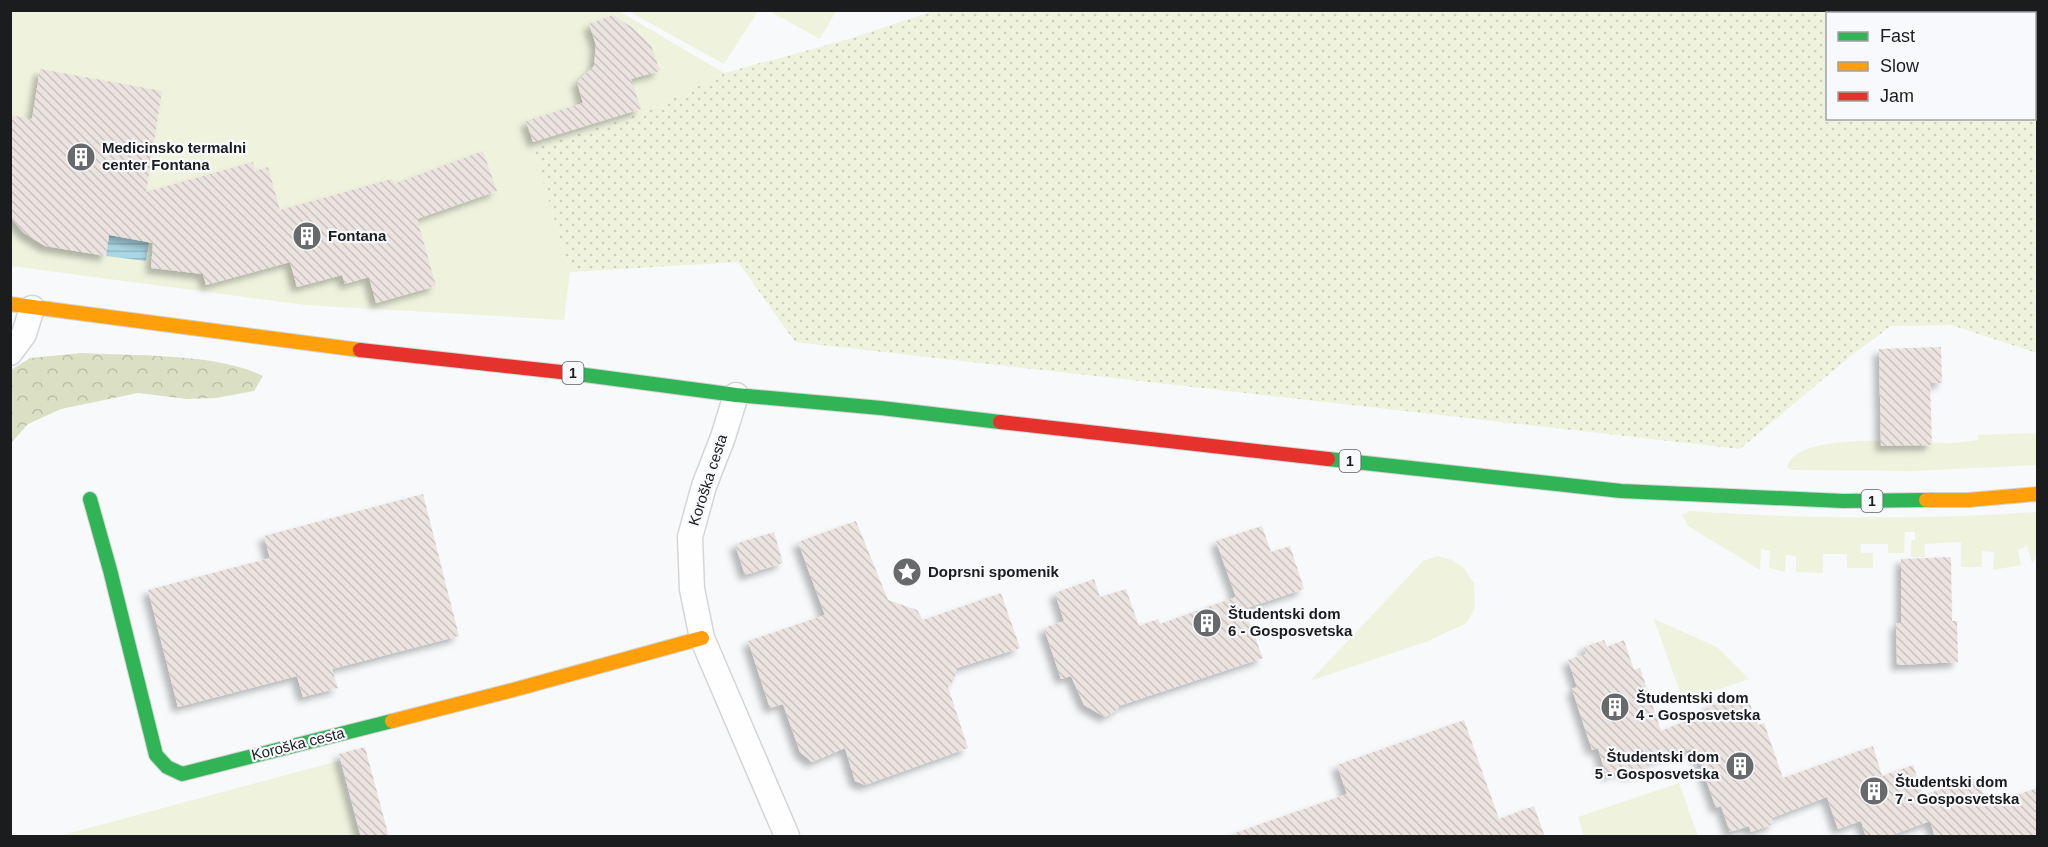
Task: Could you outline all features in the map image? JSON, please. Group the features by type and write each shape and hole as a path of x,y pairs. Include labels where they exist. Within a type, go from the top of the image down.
{"main road":[{"name":"1","path":"21,306 345,348 610,377 736,395 881,408 1621,491 1843,501 1968,500 2037,494"},
{"name":"Koroška cesta","path":"90,499 113,581 156,755 167,767 182,774 513,690 702,638"}],"street":[{"path":"10,353 24,334 21,306"},
{"name":"Koroška cesta","path":"736,395 704,486 690,537 692,589 702,638 787,837"}],"green space":[{"path":"10,11 619,11 724,73 645,112 533,147 570,272 564,320 305,305 11,266"},
{"path":"628,11 758,11 724,64"},
{"path":"769,11 836,11 820,39"},
{"path":"933,11 2037,11 2037,353 1951,325 1891,326 1852,355 1740,449 795,342 738,262 570,272 533,147 645,112 724,73 849,39"},
{"path":"82,353 199,359 223,363 263,376 254,391 216,398 187,399 138,393 61,409 28,424 11,443 11,370 30,358"},
{"path":"2037,434 2037,465 1913,471 1791,470 1787,467 1795,455 1834,443 1885,441 1950,443 1978,440 1978,435"},
{"path":"1689,511 1863,518 2037,512 2037,557 2032,563 2027,546 2018,550 2021,565 1993,570 1994,552 1982,551 1982,567 1961,567 1961,542 1925,544 1925,557 1911,557 1911,541 1915,540 1915,532 1905,532 1904,553 1888,553 1888,544 1861,544 1861,553 1873,553 1873,568 1847,568 1847,554 1823,554 1823,573 1796,572 1796,556 1786,555 1785,572 1769,568 1770,551 1761,549 1760,570 1688,526 1682,515"},
{"path":"1437,556 1452,560 1464,568 1474,583 1475,607 1467,623 1428,641 1310,681 1423,561"},
{"path":"1654,619 1717,647 1749,679 1683,701"},
{"path":"338,761 359,836 59,836"},
{"path":"1679,783 1698,836 1584,836 1578,817"}],"water":[{"path":"109,235 149,242 146,261 106,256"}],"building":[{"path":"613,15 633,28 651,45 660,71 631,79 641,109 533,142 526,121 583,103 577,82 594,66 596,45 589,24"},
{"path":"40,69 162,91 146,192 253,162 255,171 268,167 280,210 392,179 394,184 483,151 497,191 417,219 436,286 376,303 369,277 345,284 342,275 297,287 290,262 206,285 203,274 151,268 153,243 109,235 106,256 45,246 24,233 10,217 10,115 32,119"},
{"path":"1941,347 1942,383 1930,383 1932,445 1881,446 1879,349"},
{"path":"423,494 459,636 332,669 338,688 303,697 297,676 178,707 148,590 270,558 264,536"},
{"path":"856,521 888,600 917,610 923,620 1001,593 1020,648 957,668 954,680 948,687 968,748 865,785 855,781 845,748 812,762 800,752 783,704 770,708 748,641 825,615 798,542"},
{"name":"Študentski dom 6 - Gosposvetska","path":"1262,526 1271,552 1290,546 1304,589 1244,609 1263,658 1119,706 1105,717 1084,705 1071,676 1061,679 1044,628 1064,621 1055,593 1094,579 1100,597 1126,589 1139,626 1158,619 1160,624 1236,597 1216,541"},
{"path":"774,532 783,563 745,575 735,544"},
{"path":"1951,557 1952,621 1957,621 1958,662 1897,665 1896,623 1901,623 1901,559"},
{"path":"1604,640 1607,647 1624,640 1634,670 1640,668 1661,731 1710,711 1708,705 1731,698 1733,704 1748,699 1758,725 1764,723 1783,778 1873,746 1882,776 1913,765 1923,795 1978,778 1987,805 2037,788 2037,837 1935,837 1930,821 1887,837 1866,837 1861,821 1838,829 1827,797 1772,818 1774,824 1751,832 1749,826 1730,832 1721,806 1716,808 1695,748 1646,762 1648,769 1626,775 1625,769 1606,775 1598,748 1592,750 1572,689 1577,687 1568,660 1586,654 1584,647"},
{"path":"1464,720 1499,819 1534,806 1545,837 1236,837 1235,833 1347,794 1337,765"},
{"path":"365,747 389,837 361,837 339,754"}],"traffic: fast":[{"path":"570,373 736,395 881,408 1000,422"},
{"path":"1328,459 1621,491 1843,501 1926,500"},
{"path":"90,499 156,755 167,767 182,774 392,721"}],"traffic: slow":[{"path":"10,304 360,350"},
{"path":"1926,500 1968,500 2038,494"},
{"path":"392,721 702,638"}],"traffic: jam":[{"path":"360,350 570,373"},
{"path":"1000,422 1328,459"}],"place":[{"name":"Medicinsko termalni center Fontana","path":"81,157"},
{"name":"Fontana","path":"307,236"},
{"name":"Doprsni spomenik","path":"907,572"},
{"name":"Študentski dom 6 - Gosposvetska","path":"1207,623"},
{"name":"Študentski dom 4 - Gosposvetska","path":"1615,707"},
{"name":"Študentski dom 5 - Gosposvetska","path":"1740,766"},
{"name":"Študentski dom 7 - Gosposvetska","path":"1874,791"}]}
